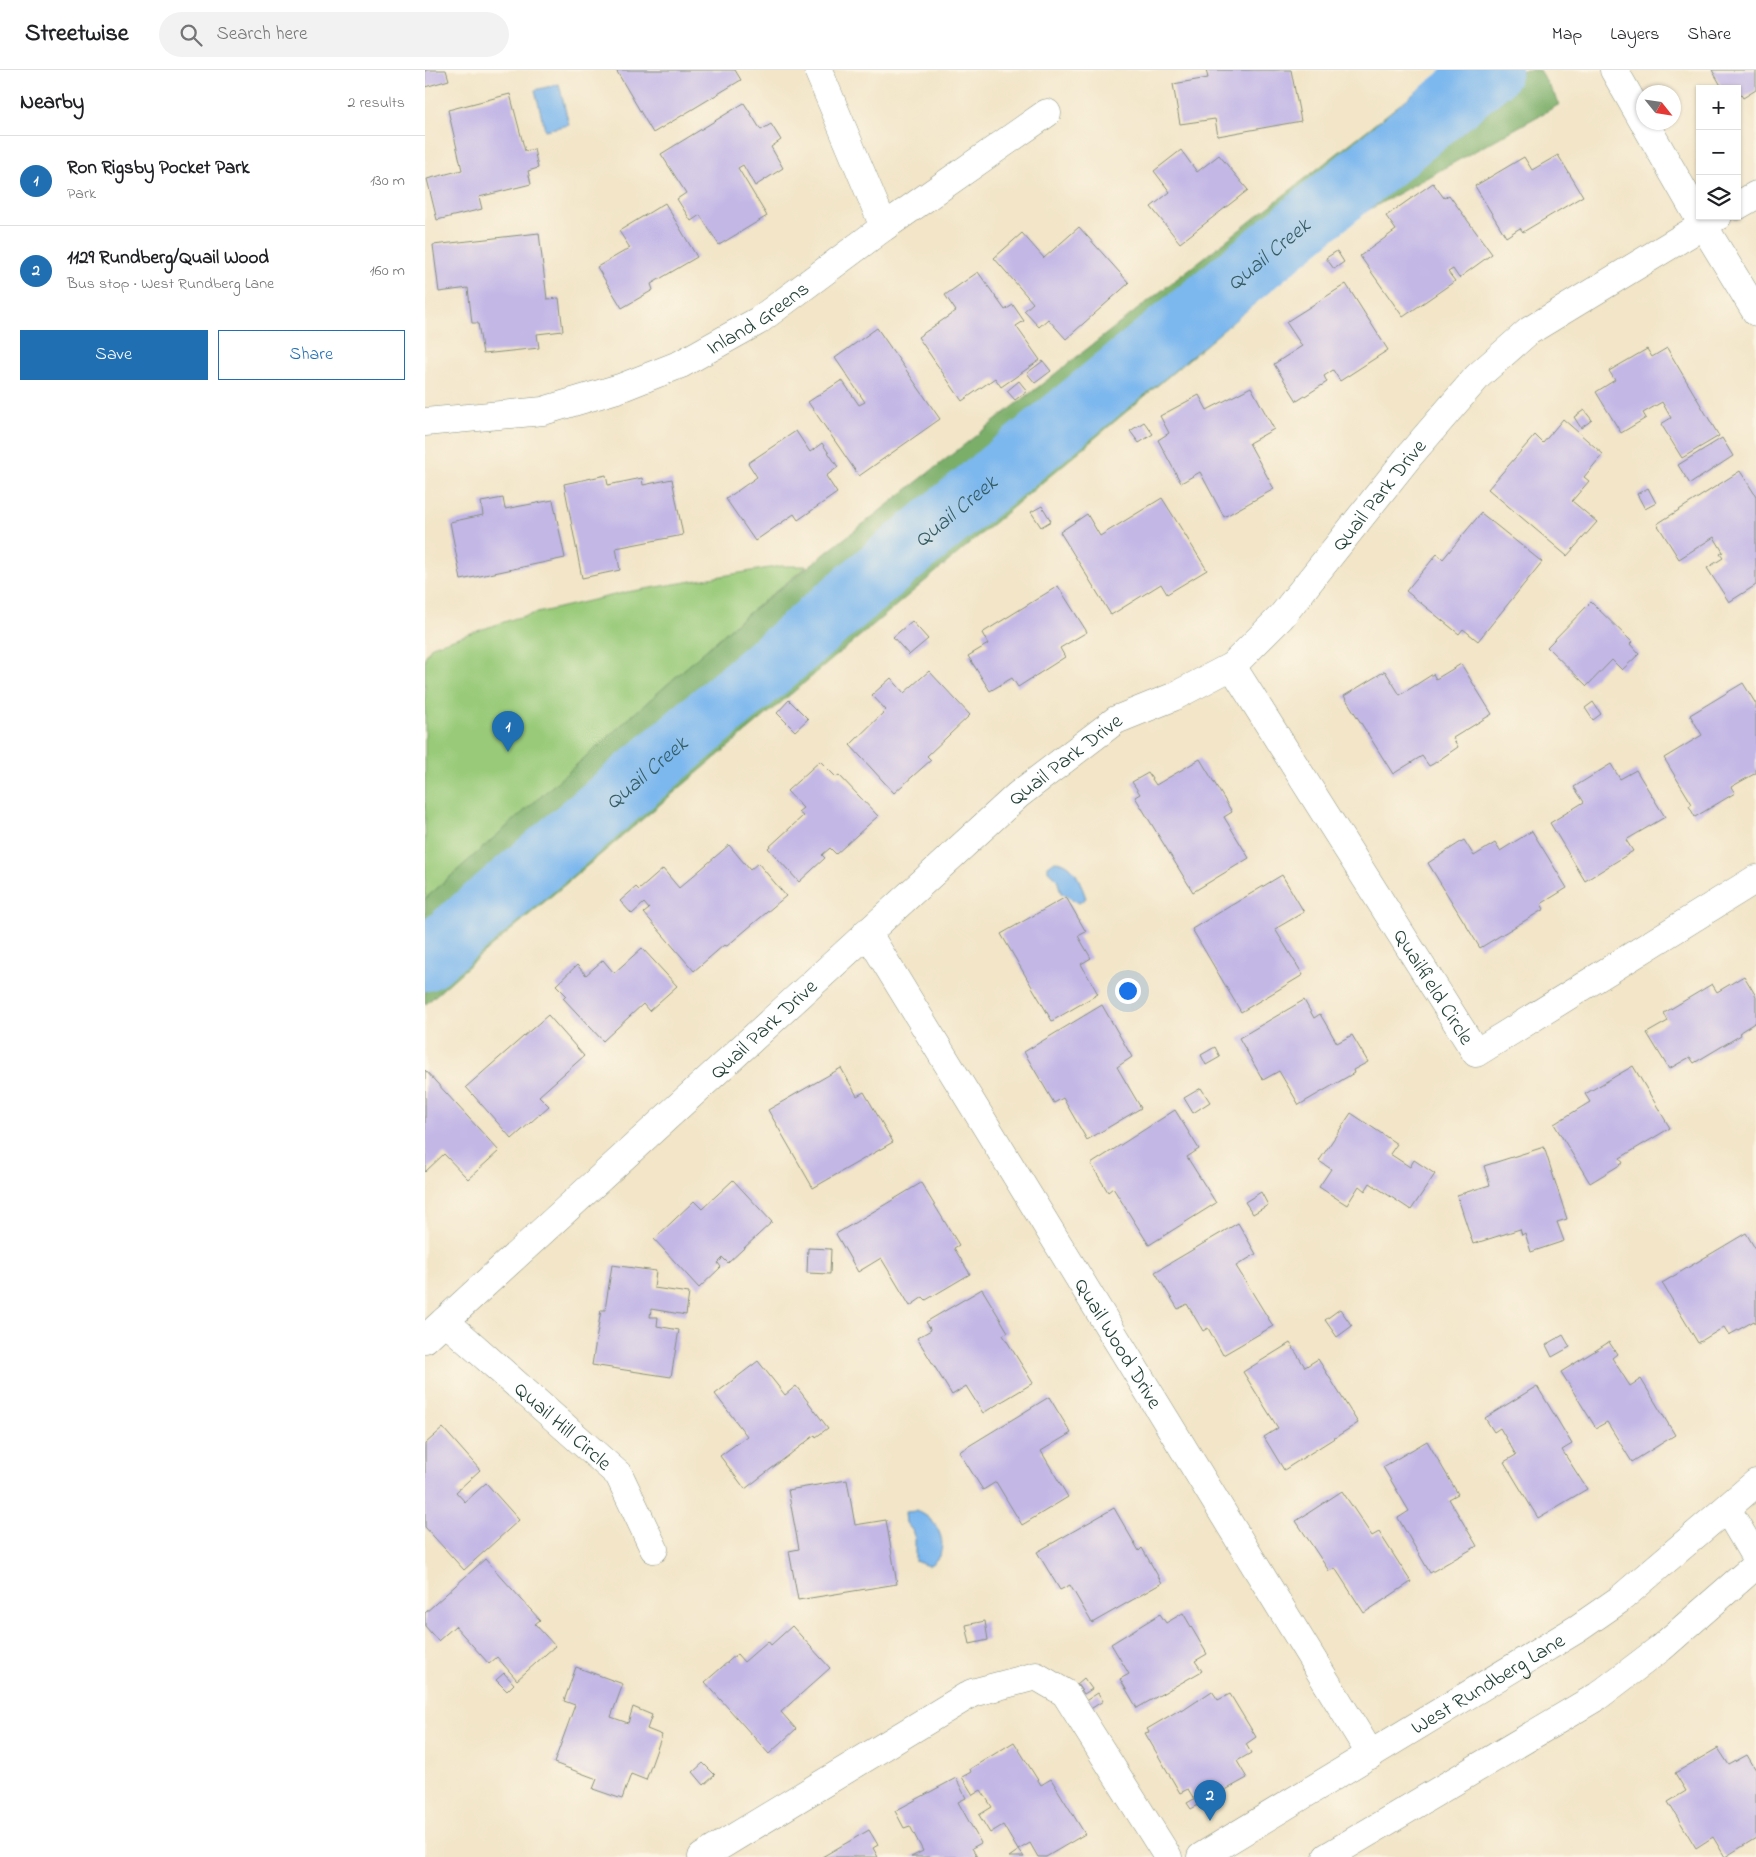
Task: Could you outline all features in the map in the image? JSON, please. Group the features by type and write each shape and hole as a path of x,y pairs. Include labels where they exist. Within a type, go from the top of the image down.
{"street":[{"path":"818,70 884,227"},
{"path":"1615,70 1636,108"},
{"name":"Inland Greens","path":"425,422 543,411 620,388 681,364 758,321 884,227 1047,113"},
{"path":"1649,130 1710,221 1756,312"},
{"path":"1741,204 1756,195"},
{"name":"Quail Park Drive","path":"425,1339 867,932 1019,795 1116,720 1173,696 1233,666 1281,617 1410,455 1478,376 1529,331 1710,221"},
{"name":"Quailfield Circle","path":"1233,666 1476,1053 1756,879"},
{"name":"Quail Wood Drive","path":"867,932 1371,1755"},
{"name":"Quail Hill Circle","path":"445,1321 619,1476 654,1549"},
{"name":"West Rundberg Lane","path":"1201,1857 1577,1629 1619,1600 1756,1483"},
{"path":"1727,1509 1756,1558"},
{"path":"1327,1857 1598,1696 1661,1648 1756,1565"},
{"path":"702,1857 971,1693 1036,1676 1065,1692 1168,1857"}],"green space":[{"path":"1444,70 1539,70 1560,104 1361,214 473,962 425,1005 425,899 740,620"},
{"path":"781,566 807,566 740,620 425,899 425,657 432,646 516,618 627,592"}],"water":[{"path":"559,84 569,125 545,130 535,90"},
{"path":"1055,861 1067,865 1076,874 1086,898 1079,903 1061,893 1057,879 1048,871 1048,866"},
{"path":"916,1511 932,1521 941,1536 942,1545 940,1553 936,1560 928,1566 915,1561 915,1539 912,1530 906,1523 905,1512"}],"building":[{"path":"425,70 446,70 449,80 425,87"},
{"path":"616,70 735,70 741,80 653,133"},
{"path":"1206,70 1291,70 1301,121 1218,136 1215,119 1180,124 1173,84 1208,78"},
{"path":"1712,70 1756,70 1756,90 1743,98 1741,85 1721,85"},
{"path":"510,94 525,151 534,149 538,168 528,171 531,184 479,197 482,209 437,220 427,179 462,170 448,110"},
{"path":"744,103 761,130 771,124 781,140 771,147 783,168 755,186 743,165 738,168 767,216 719,245 700,215 691,221 677,199 686,193 661,154"},
{"path":"1181,150 1197,172 1219,155 1248,190 1180,243 1151,207 1170,192 1154,171"},
{"path":"1558,155 1583,196 1523,232 1520,228 1506,237 1475,186 1524,157 1532,170"},
{"path":"1433,183 1444,198 1449,195 1492,254 1459,278 1453,269 1448,272 1455,281 1403,317 1360,256 1396,230 1386,216"},
{"path":"665,203 697,257 651,284 653,290 622,308 597,267 630,248 619,231"},
{"path":"1079,227 1129,283 1066,339 1048,319 1039,327 1024,311 1033,303 994,258 1022,233 1044,258"},
{"path":"539,233 547,299 559,298 563,331 537,334 539,348 483,354 478,323 472,323 468,288 439,292 433,245"},
{"path":"1337,251 1344,262 1334,269 1326,258"},
{"path":"978,272 1005,310 1013,305 1024,321 1016,326 1040,360 1001,387 995,378 962,401 918,337 956,311 945,295"},
{"path":"1346,284 1388,350 1340,381 1333,370 1324,376 1327,382 1297,401 1274,364 1302,346 1286,322"},
{"path":"877,328 940,419 859,476 808,402 842,380 859,405 865,402 835,358"},
{"path":"1667,348 1719,436 1682,458 1661,424 1671,418 1662,402 1643,413 1646,418 1621,433 1596,392 1615,380 1609,371 1647,349 1652,357"},
{"path":"1043,361 1051,371 1035,383 1027,373"},
{"path":"1019,381 1027,391 1015,400 1007,391"},
{"path":"1251,387 1274,429 1249,443 1274,489 1224,517 1200,472 1181,483 1158,440 1169,433 1160,416 1199,395 1207,410"},
{"path":"1584,410 1592,420 1581,428 1574,417"},
{"path":"1563,419 1603,454 1584,477 1589,481 1572,501 1597,522 1567,556 1488,489 1535,435 1543,443"},
{"path":"1144,422 1153,434 1139,443 1130,431"},
{"path":"796,431 810,452 822,443 838,467 826,476 837,493 798,520 794,514 755,541 726,499 757,477 748,463"},
{"path":"1722,438 1733,456 1690,484 1678,465"},
{"path":"1740,471 1756,496 1756,585 1729,602 1707,568 1723,558 1720,554 1723,552 1714,537 1679,559 1657,524"},
{"path":"606,475 608,485 642,478 643,485 672,479 683,535 616,548 620,570 582,578 564,484"},
{"path":"1648,488 1656,503 1645,509 1637,494"},
{"path":"503,498 505,509 553,500 565,558 461,580 450,522 483,515 481,502"},
{"path":"1162,498 1207,570 1167,594 1161,584 1111,615 1060,532 1087,514 1100,536"},
{"path":"1042,506 1051,521 1041,527 1031,512"},
{"path":"1481,513 1542,562 1478,641 1463,629 1459,634 1406,591 1437,554 1443,559"},
{"path":"1058,586 1087,632 1060,648 1065,657 1018,687 1012,678 990,691 968,656 988,644 982,633"},
{"path":"1591,602 1632,642 1630,644 1639,654 1622,670 1612,660 1587,686 1547,647"},
{"path":"912,621 928,639 909,655 893,637"},
{"path":"1461,664 1492,714 1453,738 1458,747 1433,764 1429,766 1422,756 1393,774 1344,696 1385,671 1400,695 1433,674 1436,679"},
{"path":"929,671 970,715 927,756 931,760 894,793 850,745 886,710 872,695 891,678 904,693"},
{"path":"1743,683 1756,704 1756,773 1731,787 1735,793 1695,817 1689,806 1692,804 1664,758 1702,735 1690,715"},
{"path":"789,700 808,719 795,731 777,713"},
{"path":"1593,702 1601,714 1593,720 1585,708"},
{"path":"1200,759 1232,812 1224,817 1249,858 1193,892 1135,797 1140,794 1132,782 1148,773 1156,785"},
{"path":"820,761 836,777 839,775 878,816 836,854 830,848 822,855 825,858 799,882 768,848 803,816 798,812 803,808 787,791"},
{"path":"1611,764 1620,779 1636,770 1665,817 1626,840 1633,851 1585,881 1550,823 1584,802 1574,787"},
{"path":"1532,831 1567,888 1541,904 1544,909 1480,948 1428,863 1464,840 1474,856 1495,843 1500,851"},
{"path":"729,845 750,870 758,863 786,896 694,971 644,913 649,909 644,903 632,914 620,901 636,887 639,890 663,869 679,888"},
{"path":"1282,875 1304,912 1275,929 1303,975 1241,1012 1192,929"},
{"path":"1066,897 1086,932 1078,936 1091,958 1081,964 1098,994 1052,1021 1001,934"},
{"path":"642,948 677,986 649,1011 643,1004 603,1041 563,998 566,995 556,985 577,965 586,975 603,960 614,973"},
{"path":"1744,976 1756,996 1756,1022 1740,1032 1741,1035 1694,1063 1690,1057 1669,1069 1647,1033 1668,1021 1664,1013 1712,984 1717,992"},
{"path":"1304,1000 1314,1018 1320,1014 1337,1043 1352,1035 1368,1062 1353,1070 1354,1073 1299,1105 1279,1071 1263,1080 1239,1038"},
{"path":"1102,1005 1132,1057 1117,1067 1141,1108 1087,1140 1063,1098 1054,1103 1024,1052"},
{"path":"548,1015 584,1056 539,1096 549,1106 512,1139 466,1087"},
{"path":"1215,1047 1220,1057 1206,1065 1201,1055"},
{"path":"1633,1066 1670,1128 1620,1158 1623,1163 1590,1183 1554,1124 1590,1102 1585,1094"},
{"path":"841,1068 857,1096 864,1092 893,1142 813,1188 768,1110"},
{"path":"425,1070 499,1151 468,1179 444,1154 425,1172"},
{"path":"1201,1088 1210,1102 1193,1113 1184,1098"},
{"path":"1175,1110 1199,1149 1187,1157 1216,1203 1149,1245 1113,1188 1108,1192 1091,1164"},
{"path":"1351,1113 1397,1144 1390,1154 1410,1167 1414,1160 1435,1174 1411,1210 1370,1183 1365,1191 1359,1186 1347,1205 1319,1187 1331,1169 1319,1161"},
{"path":"1544,1147 1567,1219 1557,1222 1564,1241 1531,1252 1525,1233 1522,1235 1520,1229 1473,1244 1457,1195 1490,1185 1484,1166"},
{"path":"733,1180 772,1222 728,1263 723,1258 718,1263 721,1267 699,1288 654,1239 694,1201 702,1209"},
{"path":"921,1183 959,1245 954,1248 970,1274 926,1300 923,1297 910,1306 881,1258 858,1272 836,1234"},
{"path":"1261,1192 1268,1205 1253,1214 1245,1202"},
{"path":"1238,1223 1256,1254 1236,1266 1273,1326 1223,1355 1208,1328 1203,1331 1187,1304 1178,1309 1155,1272"},
{"path":"1746,1233 1756,1250 1756,1324 1754,1321 1729,1335 1724,1327 1698,1343 1662,1283"},
{"path":"808,1248 831,1249 830,1274 807,1273"},
{"path":"612,1265 656,1271 654,1288 689,1293 686,1315 651,1309 650,1317 658,1317 657,1326 679,1330 671,1377 592,1365 601,1310 605,1310"},
{"path":"982,1289 1008,1332 1003,1335 1033,1383 983,1413 966,1386 952,1395 917,1338 931,1330 926,1322"},
{"path":"1340,1309 1352,1326 1337,1337 1325,1320"},
{"path":"1563,1335 1570,1347 1552,1357 1546,1345"},
{"path":"1609,1342 1617,1354 1612,1358 1630,1386 1641,1379 1675,1435 1632,1462 1607,1422 1596,1428 1561,1372"},
{"path":"1290,1343 1305,1367 1318,1359 1358,1423 1284,1470 1264,1437 1278,1428 1243,1372"},
{"path":"758,1361 785,1395 796,1386 828,1428 816,1437 815,1435 745,1489 720,1456 747,1436 715,1394"},
{"path":"1537,1386 1572,1444 1562,1450 1587,1489 1538,1518 1504,1462 1516,1455 1500,1428 1494,1432 1485,1418"},
{"path":"1049,1397 1071,1433 1041,1451 1068,1497 1022,1525 996,1482 983,1490 959,1452"},
{"path":"443,1428 480,1470 456,1492 465,1502 486,1483 519,1520 464,1570 425,1527 425,1444"},
{"path":"1427,1441 1458,1494 1449,1499 1477,1546 1430,1573 1398,1518 1409,1511 1383,1467"},
{"path":"847,1480 855,1525 886,1520 897,1584 798,1600 789,1551 799,1549 788,1490"},
{"path":"1342,1491 1372,1536 1379,1532 1411,1582 1364,1613 1335,1568 1329,1571 1296,1521"},
{"path":"1114,1508 1139,1551 1142,1548 1162,1583 1092,1623 1070,1585 1060,1590 1037,1552"},
{"path":"485,1559 540,1620 535,1624 555,1646 517,1680 497,1657 489,1664 455,1626 438,1641 425,1626 425,1613"},
{"path":"1183,1613 1207,1654 1195,1661 1202,1671 1137,1708 1120,1679 1129,1674 1111,1644 1160,1614 1166,1623"},
{"path":"985,1621 988,1640 970,1644 966,1625"},
{"path":"792,1626 830,1668 781,1712 796,1729 769,1754 705,1682 737,1654 744,1662 768,1641 771,1645"},
{"path":"576,1667 623,1684 611,1717 628,1723 633,1707 652,1715 647,1729 662,1735 646,1780 631,1774 622,1799 593,1789 597,1779 554,1763 575,1705 564,1701"},
{"path":"504,1673 514,1684 507,1691 496,1680"},
{"path":"1084,1678 1092,1689 1084,1694 1077,1684"},
{"path":"1212,1691 1218,1700 1230,1694 1256,1737 1246,1744 1251,1753 1237,1761 1247,1778 1191,1809 1187,1803 1194,1799 1188,1789 1180,1793 1145,1733 1149,1732 1147,1729 1181,1709 1182,1711"},
{"path":"1098,1693 1103,1701 1089,1710 1084,1702"},
{"path":"1014,1742 1041,1785 1051,1779 1085,1834 1046,1857 1038,1857 1030,1843 1018,1850 1003,1825 990,1833 979,1815 992,1807 981,1790 973,1795 962,1777 971,1772 970,1769"},
{"path":"1718,1748 1729,1765 1747,1755 1756,1770 1756,1838 1725,1857 1713,1837 1696,1848 1668,1802 1686,1791 1675,1773"},
{"path":"703,1763 715,1775 704,1785 693,1772"},
{"path":"956,1778 966,1798 958,1802 981,1843 972,1848 977,1857 911,1857 923,1851 910,1826 904,1828 895,1811"},
{"path":"869,1830 878,1845 873,1848 878,1857 822,1857"},
{"path":"1019,1850 1024,1857 1009,1857"}],"waterway":[{"name":"Quail Creek","path":"425,960 888,565 1491,70"}],"place":[{"name":"Ron Rigsby Pocket Park","path":"508,752"},
{"name":"1129 Rundberg/Quail Wood","path":"1210,1821"}]}
